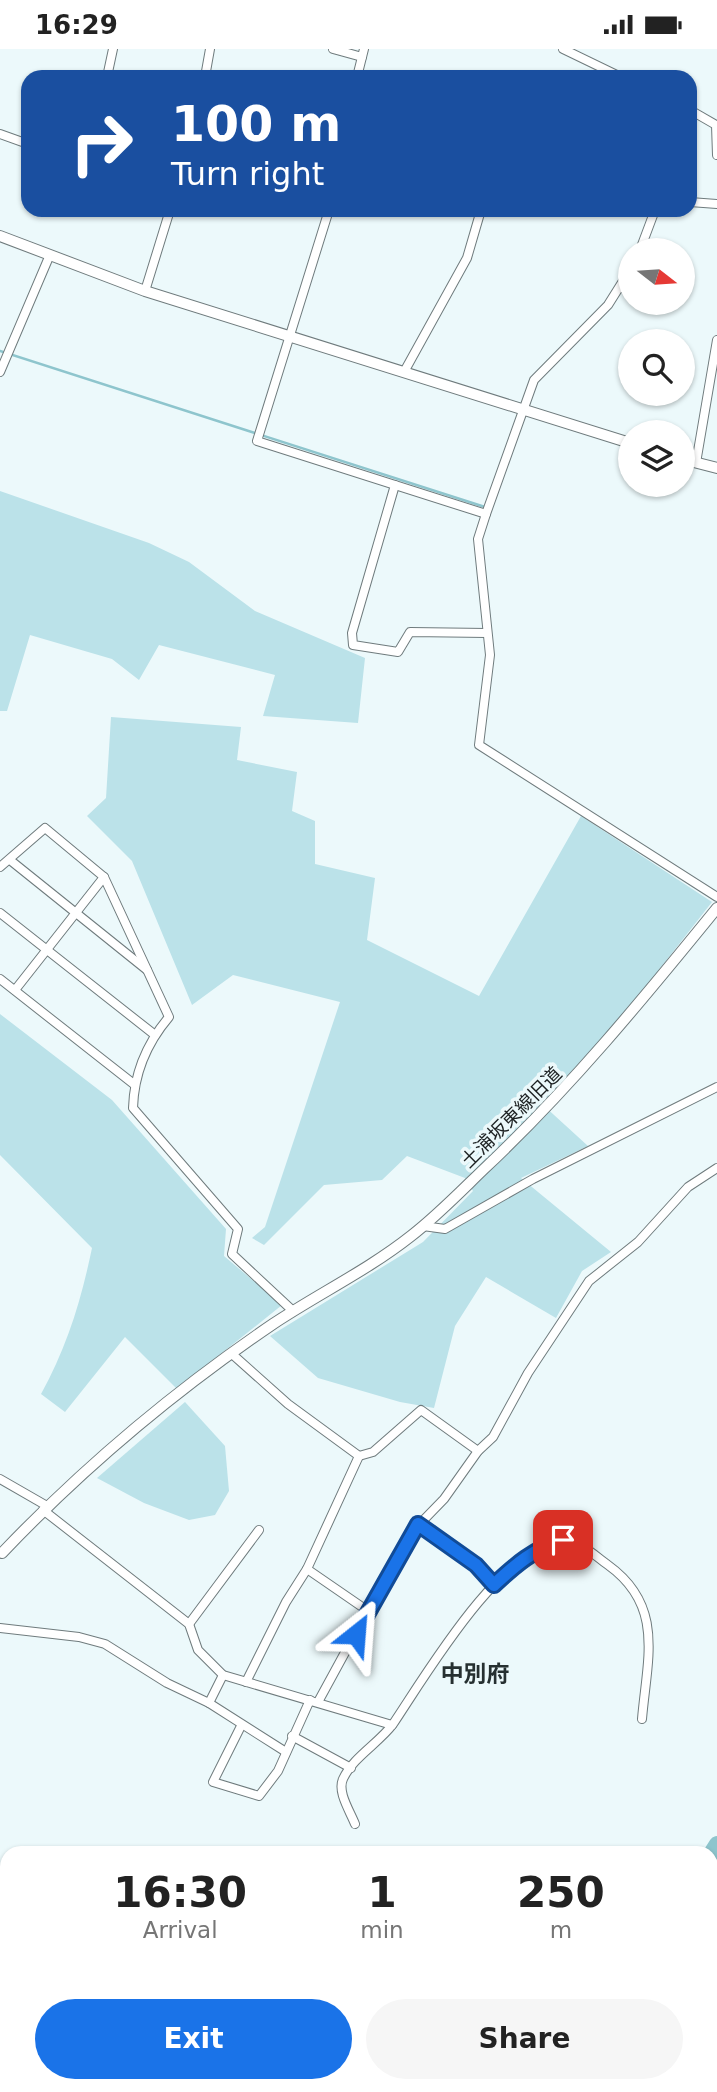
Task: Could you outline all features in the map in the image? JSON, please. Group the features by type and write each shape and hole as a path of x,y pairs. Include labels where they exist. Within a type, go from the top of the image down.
{"street":[{"path":"108,70 113,49"},
{"path":"206,70 210,49"},
{"path":"332,49 363,53 358,70"},
{"path":"564,49 607,70"},
{"path":"697,114 716,125 717,155"},
{"path":"0,134 21,142"},
{"path":"697,203 717,204"},
{"path":"145,291 168,217"},
{"path":"327,217 257,441 486,514"},
{"path":"404,372 467,258 479,217"},
{"path":"644,238 652,217"},
{"path":"0,236 49,257 145,291 618,439"},
{"path":"0,372 49,257"},
{"path":"618,289 608,305 534,380 478,539 490,655 479,745 717,897"},
{"path":"717,340 696,463 717,468"},
{"path":"395,485 352,633 353,645 398,652 410,632 487,633"},
{"path":"0,867 45,828 104,877 169,1017 147,1047 135,1084 136,1113 238,1229 232,1254 292,1311"},
{"path":"10,860 149,971"},
{"path":"15,991 104,877"},
{"name":"土浦坂東線旧道","path":"1,1554 45,1508 94,1464 232,1354 292,1311 374,1262 423,1226 542,1115 617,1032 717,908"},
{"path":"0,913 155,1035"},
{"path":"0,979 135,1084"},
{"path":"423,1226 445,1229 533,1179 717,1087"},
{"path":"241,1726 213,1782 216,1785 231,1785 259,1796 278,1771 292,1736 418,1524 457,1484 478,1451 493,1437 528,1373 589,1281 638,1242 688,1188 717,1168"},
{"path":"232,1354 288,1404 359,1456"},
{"path":"246,1682 307,1569 359,1456 373,1452 421,1411 478,1451"},
{"path":"0,1479 45,1508 189,1624 198,1650 223,1675 391,1725"},
{"path":"418,1524 476,1565 494,1585"},
{"path":"189,1624 259,1530"},
{"path":"355,1823 341,1787 351,1768 391,1725 421,1677 494,1585 516,1563 539,1549 563,1540 578,1544 621,1575 641,1602 650,1627 642,1719"},
{"path":"307,1569 368,1611"},
{"path":"0,1628 79,1637 105,1644 167,1683 209,1703 241,1726 286,1752"},
{"path":"209,1703 223,1675"},
{"path":"292,1736 351,1768"}],"shaded area":[{"path":"0,491 149,543 189,562 255,611 365,658 358,723 263,716 275,675 159,645 139,680 112,659 30,635 7,711 0,711"},
{"path":"111,717 241,727 237,760 297,772 292,811 315,821 315,864 375,878 367,940 479,996 581,816 712,902 629,1008 542,1104 588,1146 521,1178 611,1252 582,1271 556,1318 486,1277 455,1326 434,1408 400,1402 318,1378 270,1336 423,1242 473,1191 465,1178 407,1156 382,1180 324,1185 264,1245 252,1238 265,1227 340,1002 233,975 192,1005 132,861 87,816 106,798"},
{"path":"0,1014 112,1100 226,1229 224,1256 282,1305 177,1389 125,1337 65,1412 41,1394 72,1323 92,1248 0,1155"},
{"path":"185,1402 225,1446 229,1491 215,1515 189,1520 144,1503 97,1478"}],"waterway":[{"path":"0,351 485,507"}],"district":[{"name":"中別府","path":"475,1674"}],"route":[{"path":"356,1634 402,1547 418,1524 476,1565 494,1585 516,1563 539,1549 563,1540"}]}
